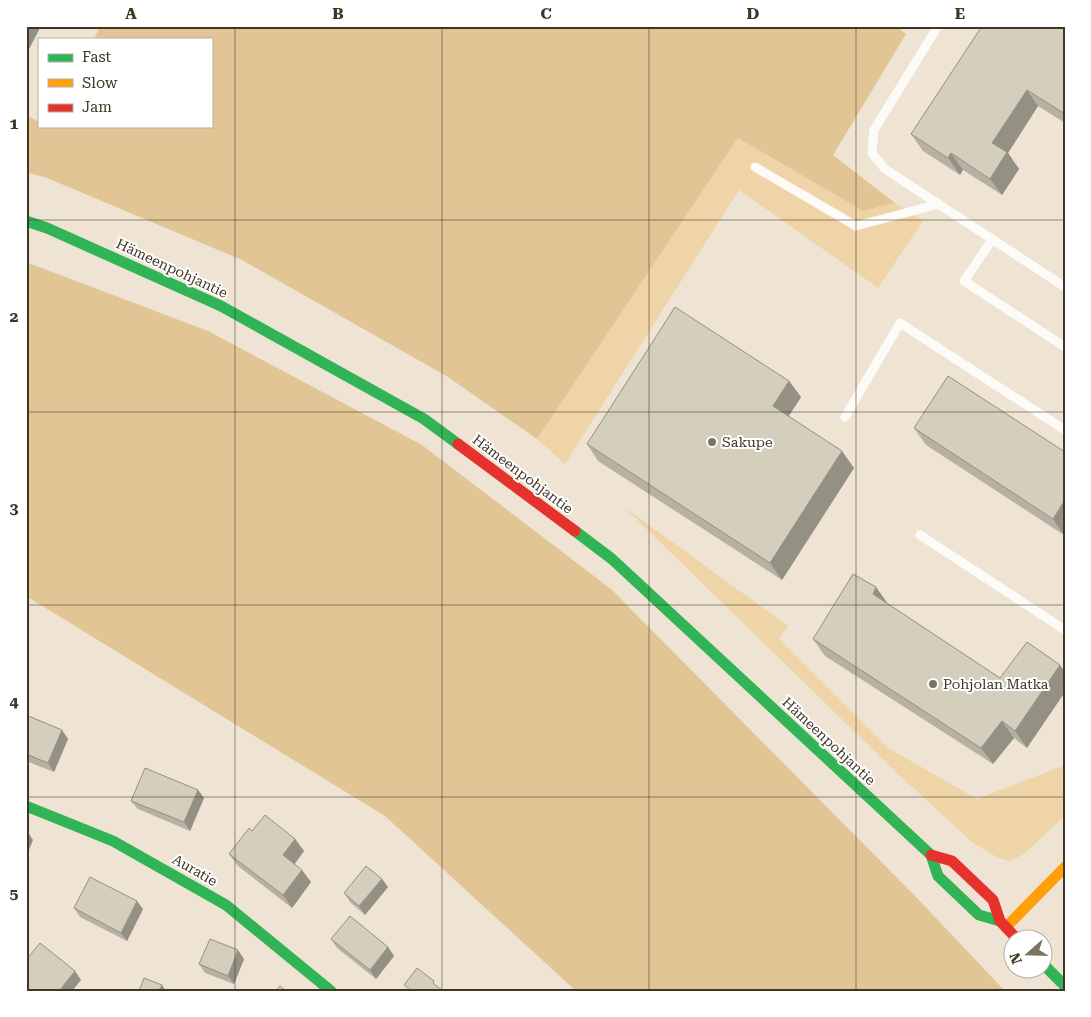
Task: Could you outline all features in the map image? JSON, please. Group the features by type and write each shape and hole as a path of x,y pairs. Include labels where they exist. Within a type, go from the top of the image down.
{"main road":[{"name":"Hämeenpohjantie","path":"26,221 47,228 221,306 424,419 612,558 930,855 938,876 979,915 1003,924"},
{"name":"Auratie","path":"26,806 113,841 226,905 331,991"},
{"name":"Hämeenpohjantie","path":"930,855 952,861 963,871 993,900 1003,924 1009,930"},
{"path":"1003,924 1065,867"},
{"path":"1054,975 1065,986"}],"lane":[{"path":"938,26 874,130 872,153 885,169 1065,287"},
{"path":"754,167 856,226 939,204"},
{"path":"992,240 964,281 1065,347"},
{"path":"844,416 900,323 1065,430"},
{"path":"920,535 1065,630"}],"shaded area":[{"path":"100,26 895,26 906,34 833,155 895,203 863,211 738,138 537,439 448,377 242,260 47,178 26,172 26,115 38,121 38,128 212,128 212,38 94,38"},
{"path":"738,138 863,211 895,203 923,221 878,288 739,190 565,464 537,439"},
{"path":"26,262 208,331 422,445 611,589 916,897 1005,991 576,991 385,816 26,596"},
{"path":"624,507 788,626 779,639 888,748 977,799 1065,765 1065,816 1024,854 1010,861 998,858 972,842 899,775"}],"building":[{"path":"26,26 31,26 26,35"},
{"path":"982,26 1065,26 1065,114 1027,90 992,143 1007,152 990,179 951,153 948,158 911,134"},
{"name":"Sakupe","path":"675,307 789,381 773,406 842,451 770,563 587,444"},
{"path":"948,376 1065,452 1065,500 1053,519 914,428"},
{"name":"Pohjolan Matka","path":"853,574 876,587 873,594 1000,678 1027,642 1060,665 1015,731 1002,721 981,748 813,639"},
{"path":"26,715 62,730 48,763 26,754"},
{"path":"145,768 198,790 184,822 131,801"},
{"path":"265,815 295,839 283,855 302,870 283,895 229,854 249,828 252,831"},
{"path":"366,866 382,879 359,906 344,893"},
{"path":"90,877 137,901 121,933 74,908"},
{"path":"350,916 388,947 370,970 331,939"},
{"path":"210,939 238,950 228,976 199,964"},
{"path":"40,943 75,971 59,991 26,991 26,960"},
{"path":"417,968 434,981 433,983 443,991 411,991 404,985"},
{"path":"144,978 162,985 159,991 139,991"},
{"path":"280,986 286,991 276,991"}],"traffic: fast":[{"path":"26,221 47,228 221,306 424,419 458,444"},
{"path":"575,531 612,559 931,855 938,876 979,915 1000,921"},
{"path":"26,806 113,841 226,905 331,991"},
{"path":"1054,975 1065,986"}],"traffic: slow":[{"path":"1006,927 1065,867"}],"traffic: jam":[{"path":"458,444 575,531"},
{"path":"931,855 952,861 993,900 1000,921 1009,930"}],"place":[{"name":"Sakupe","path":"712,442"},
{"name":"Pohjolan Matka","path":"933,684"}]}
